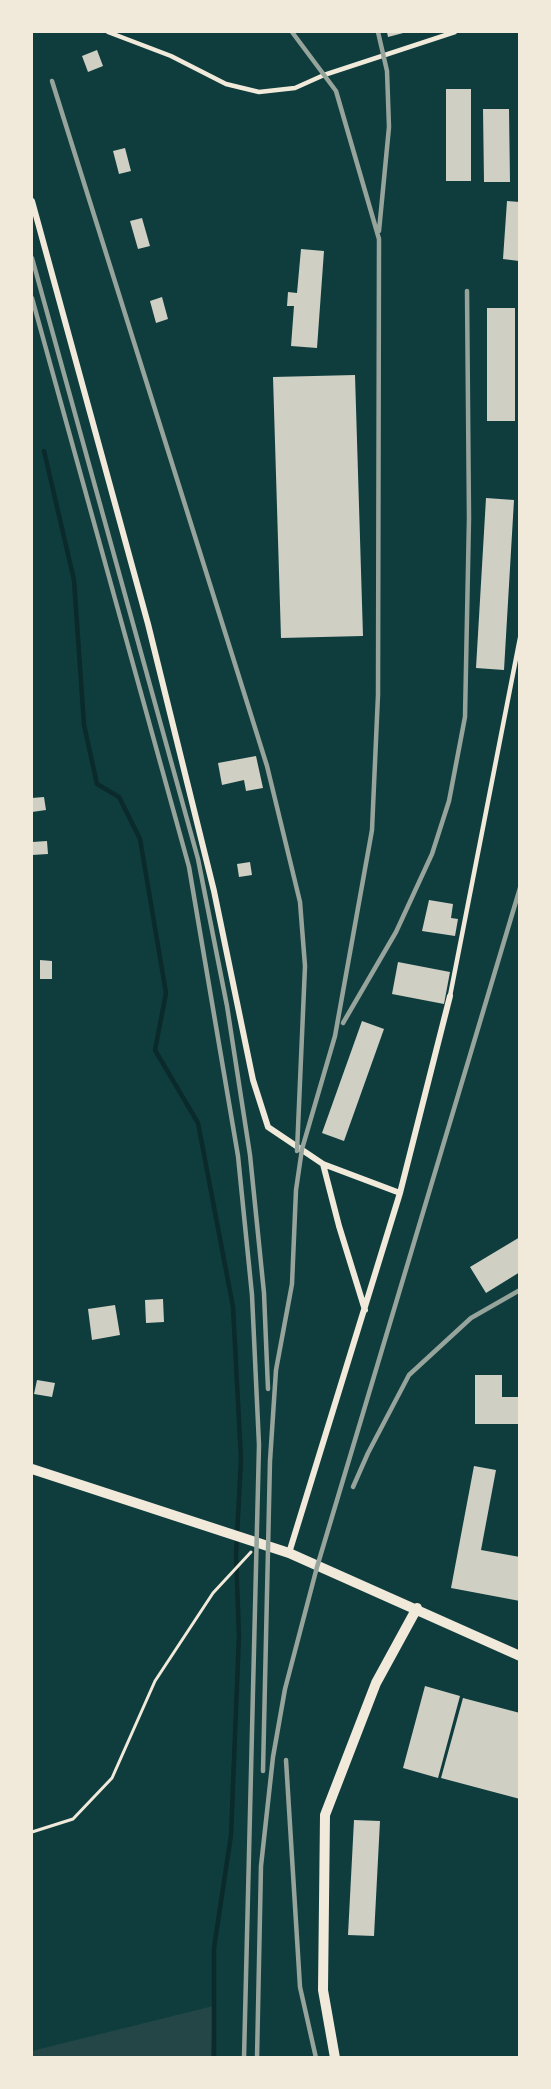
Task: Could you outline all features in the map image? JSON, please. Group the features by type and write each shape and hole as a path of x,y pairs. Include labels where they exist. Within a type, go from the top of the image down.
{"street":[{"path":"32,201 157,658 214,891 253,1080 268,1126 323,1164 400,1193"},
{"path":"289,1553 400,1193 450,996"},
{"path":"323,1164 365,1310"},
{"path":"32,1469 257,1545 289,1553 417,1608 487,1644 519,1656"},
{"path":"335,2058 323,1990 325,1815 376,1683 417,1608"}],"lane":[{"path":"108,32 171,56 226,84 259,92 295,88 324,75 455,32"},
{"path":"450,996 519,638"}],"path":[{"path":"32,1832 73,1819 112,1778 154,1681 213,1593 257,1545"}],"shaded area":[{"path":"213,2006 211,2057 32,2057 32,2051"}],"building":[{"path":"387,32 407,32 388,37"},
{"path":"97,50 103,66 88,72 82,56"},
{"path":"446,89 471,89 471,181 446,181"},
{"path":"483,109 509,109 510,182 484,182"},
{"path":"125,148 131,171 119,174 113,151"},
{"path":"507,201 520,202 519,261 503,259"},
{"path":"142,218 150,246 138,249 130,221"},
{"path":"301,249 324,251 317,348 291,346 294,306 287,306 288,292 297,293"},
{"path":"162,297 168,319 156,323 150,301"},
{"path":"487,308 515,308 515,421 487,421"},
{"path":"355,375 363,636 281,638 273,377"},
{"path":"486,498 514,500 504,670 476,668"},
{"path":"256,756 263,788 246,791 244,780 222,785 218,763"},
{"path":"44,797 46,810 32,812 32,798"},
{"path":"47,841 48,854 32,855 32,842"},
{"path":"250,862 252,875 239,877 237,864"},
{"path":"429,900 453,904 451,918 458,919 455,936 422,931"},
{"path":"40,960 52,961 52,979 40,979"},
{"path":"398,962 450,972 444,1004 392,994"},
{"path":"362,1021 384,1029 344,1141 322,1133"},
{"path":"520,1237 520,1272 486,1293 470,1267"},
{"path":"163,1299 164,1322 146,1323 145,1300"},
{"path":"115,1305 120,1335 92,1340 88,1309"},
{"path":"475,1375 502,1375 502,1397 520,1397 520,1424 475,1424"},
{"path":"37,1380 55,1383 52,1397 34,1394"},
{"path":"474,1466 496,1470 481,1550 520,1557 520,1601 451,1588"},
{"path":"425,1686 460,1696 438,1778 403,1768"},
{"path":"463,1698 520,1713 520,1799 441,1778"},
{"path":"354,1820 380,1821 374,1936 348,1935"}],"waterway":[{"path":"44,451 74,580 84,725 97,784 119,797 140,839 166,993 155,1050 198,1123 233,1307 241,1459 236,1555 239,1636 231,1835 214,1948 214,2058"}],"railway":[{"path":"263,1771 270,1461 276,1370 292,1284 296,1190 302,1149 335,1036 372,830 378,695 379,239 336,91 292,32"},
{"path":"378,32 387,71 389,127 379,231"},
{"path":"52,81 267,766 300,902 305,966 297,1151"},
{"path":"32,258 198,859 227,1006 250,1155 264,1293 268,1389"},
{"path":"343,1023 396,932 432,854 449,801 465,717 469,518 467,291"},
{"path":"32,298 189,867 238,1156 252,1295 259,1445 244,2058"},
{"path":"257,2058 261,1866 273,1757 285,1689 317,1567 520,888"},
{"path":"353,1487 409,1375 471,1318 520,1290"},
{"path":"286,1760 300,1987 316,2058"}]}
